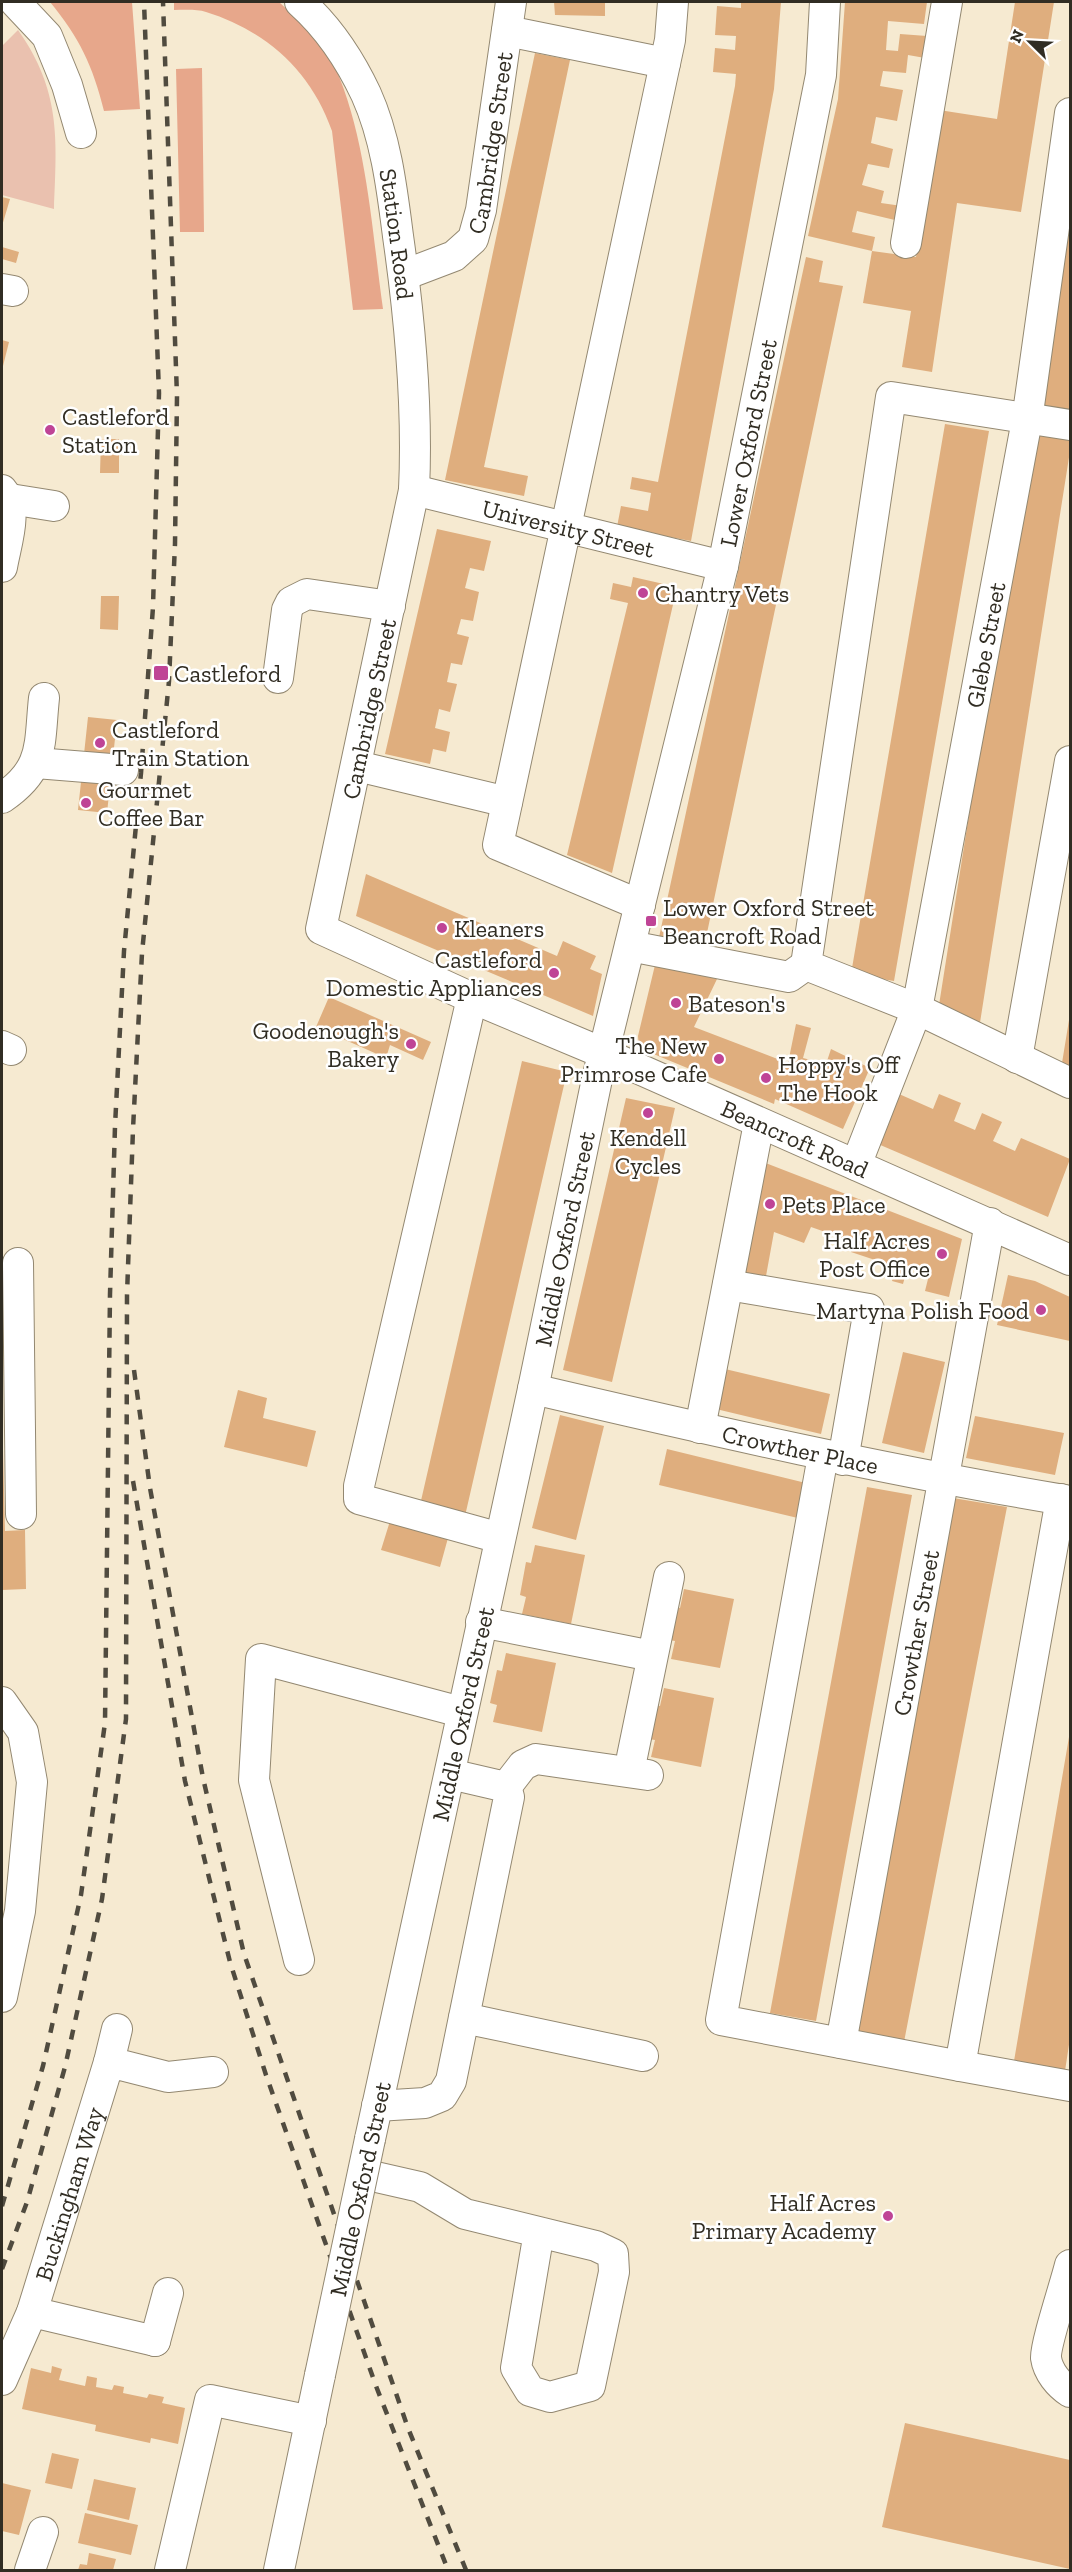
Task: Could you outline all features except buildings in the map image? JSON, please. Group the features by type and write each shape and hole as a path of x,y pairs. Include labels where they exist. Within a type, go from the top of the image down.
{"street":[{"path":"15,2 47,36 67,85 81,134"},
{"name":"Station Road","path":"300,2 327,29 366,95 379,132 392,187 404,275 417,424 414,490"},
{"path":"640,905 498,845 665,63 672,2"},
{"name":"Lower Oxford Street","path":"603,1053 723,566 821,75 825,2"},
{"path":"906,243 947,2"},
{"path":"509,16 665,63"},
{"name":"Cambridge Street","path":"404,275 454,256 473,239 481,210 509,16"},
{"name":"Glebe Street","path":"856,1166 917,1010 1027,420 1071,113"},
{"path":"630,946 789,977 806,965 891,398 1071,425"},
{"name":"Cambridge Street","path":"321,929 414,490"},
{"name":"University Street","path":"414,490 723,566"},
{"path":"2,567 11,512 6,495 54,506"},
{"path":"278,678 287,610 298,597 307,594 390,606"},
{"path":"2,798 23,784 36,763 44,698"},
{"path":"1017,1058 1071,760"},
{"path":"36,763 123,770"},
{"path":"357,766 507,802"},
{"name":"Beancroft Road","path":"321,929 472,998 603,1053 856,1166 990,1223 1067,1249"},
{"path":"806,965 917,1010 1071,1083"},
{"path":"472,998 359,1486 359,1499 500,1538"},
{"name":"Middle Oxford Street","path":"279,2571 603,1053"},
{"path":"700,1428 759,1123"},
{"name":"Crowther Street","path":"841,2043 990,1223"},
{"path":"18,1263 21,1514"},
{"path":"728,1285 869,1309 833,1458 721,2020 1071,2086"},
{"name":"Crowther Place","path":"533,1389 833,1458 942,1480 1066,1500"},
{"path":"960,2066 1066,1500"},
{"path":"506,1787 523,1765 536,1759 640,1766 652,1656 669,1577"},
{"path":"481,1622 652,1656"},
{"path":"299,1960 254,1780 261,1659 461,1712"},
{"path":"2,1702 23,1732 32,1782 20,1911 2,1997"},
{"path":"450,1774 506,1787"},
{"path":"377,2106 426,2103 442,2096 451,2081 509,1797 506,1787"},
{"path":"464,2018 643,2056"},
{"name":"Buckingham Way","path":"2,2380 32,2312 109,2062 117,2029"},
{"path":"109,2062 168,2077 213,2072"},
{"path":"363,2174 420,2187 465,2214 539,2232 596,2246 613,2254 614,2272 590,2386 550,2397 530,2391 516,2368 539,2232"},
{"path":"1071,2265 1046,2357 1052,2375 1062,2387 1071,2392"},
{"path":"32,2312 162,2349 168,2293"},
{"path":"170,2571 210,2400 311,2421"},
{"path":"30,2571 44,2532"}],"shaded area":[{"path":"50,2 132,2 140,109 104,111 84,53 69,27"},
{"path":"174,2 279,2 324,48 335,67 354,124 367,186 383,309 353,310 332,131 312,90 284,56 267,42 228,20 206,12 174,10"},
{"path":"18,30 32,52 49,95 55,137 54,209 2,195 2,46"},
{"path":"202,68 204,232 180,232 176,69"}],"railway":[{"path":"2,2206 43,2066 81,1895 105,1723 110,1294 115,1126 124,951 141,773 153,607 159,393 144,2"},
{"path":"2,2269 27,2202 65,2067 102,1899 126,1719 127,1295 133,1129 142,953 169,681 175,544 177,396 163,2"},
{"path":"134,1370 150,1488 203,1778 244,1954 408,2428 466,2570"},
{"path":"133,1481 185,1781 230,1962 266,2075 376,2386 448,2570"}],"place":[{"name":"Castleford Station","path":"50,430"},
{"name":"Chantry Vets","path":"643,593"},
{"name":"Castleford","path":"161,673"},
{"name":"Castleford Train Station","path":"100,743"},
{"name":"Gourmet Coffee Bar","path":"86,803"},
{"name":"Lower Oxford Street Beancroft Road","path":"651,921"},
{"name":"Kleaners","path":"442,928"},
{"name":"Castleford Domestic Appliances","path":"554,973"},
{"name":"Bateson's","path":"676,1003"},
{"name":"Goodenough's Bakery","path":"411,1044"},
{"name":"The New Primrose Cafe","path":"719,1059"},
{"name":"Hoppy's Off The Hook","path":"766,1078"},
{"name":"Kendell Cycles","path":"648,1113"},
{"name":"Pets Place","path":"770,1204"},
{"name":"Half Acres Post Office","path":"942,1254"},
{"name":"Martyna Polish Food","path":"1041,1310"},
{"name":"Half Acres Primary Academy","path":"888,2216"}]}
